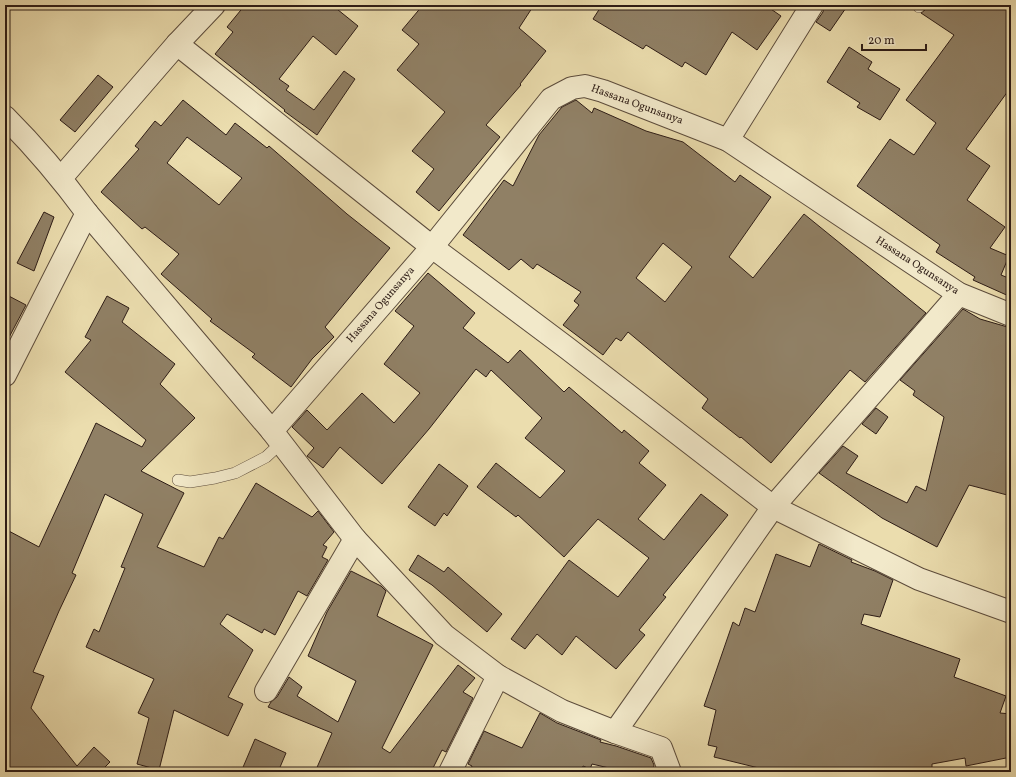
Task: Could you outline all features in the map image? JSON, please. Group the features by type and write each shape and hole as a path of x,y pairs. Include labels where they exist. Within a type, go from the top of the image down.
{"street":[{"path":"61,178 177,44 214,5"},
{"path":"728,140 812,5"},
{"path":"177,44 432,247 567,348 773,507 919,579 1011,612"},
{"name":"Hassana Ogunsanya","path":"276,437 551,99 572,88 584,86 603,90 728,140 959,294 1011,315"},
{"path":"5,116 32,144 61,178 88,213 276,437 355,540 444,634 498,676 562,711 661,748 670,772"},
{"path":"5,375 88,213"},
{"path":"615,732 773,507 959,294"},
{"path":"266,691 355,540"},
{"path":"450,772 498,676"}],"lane":[{"path":"178,480 190,482 215,478 235,472 266,457 276,437"}],"building":[{"path":"245,5 332,5 358,26 336,55 313,36 279,79 289,86 286,90 314,110 344,71 355,79 317,135 284,111 285,110 215,54 233,32 227,27"},
{"path":"423,5 534,5 519,28 546,51 520,84 521,85 486,125 500,137 439,211 416,192 434,169 412,151 445,112 397,70 419,44 402,30"},
{"path":"602,5 765,5 781,16 757,50 732,32 706,75 685,62 682,67 646,45 643,49 593,19"},
{"path":"824,5 848,5 830,31 816,22 823,12"},
{"path":"927,5 1011,5 1011,87 966,149 990,166 967,200 1005,227 990,248 1009,256 1001,275 1011,279 1011,297 973,280 975,277 936,252 940,245 857,186 890,139 914,155 936,123 906,100 954,35 921,13 925,10"},
{"path":"849,47 872,62 868,69 900,89 880,120 857,107 860,103 827,82"},
{"path":"98,75 113,87 75,132 60,120"},
{"path":"183,100 226,135 235,123 267,148 269,146 347,214 390,248 325,327 334,337 312,359 291,387 252,357 255,354 210,321 212,319 161,274 179,254 145,227 142,229 101,192 139,149 135,146 155,121 161,126","holes":["187,137 242,178 219,205 167,163"]},
{"path":"576,100 592,113 594,108 646,131 683,142 735,182 740,175 771,197 729,257 753,278 804,214 926,313 865,382 850,370 771,463 741,437 740,438 702,408 708,399 628,332 621,341 616,338 603,355 563,325 579,305 574,301 581,292 537,264 533,269 521,259 509,270 463,235 504,180 513,186 539,135 562,107","holes":["663,243 692,267 665,302 636,278"]},
{"path":"44,212 54,217 34,271 17,263"},
{"path":"428,273 475,313 463,328 508,363 520,350 564,392 569,387 622,433 624,430 649,451 639,463 666,485 638,519 664,540 701,494 728,515 663,595 666,597 639,630 645,635 616,669 576,636 562,655 537,634 525,649 511,639 569,560 618,597 649,558 598,519 564,557 518,515 516,517 477,487 496,463 540,498 565,471 525,438 542,418 491,370 486,377 476,369 429,429 382,484 340,447 323,468 307,456 314,448 292,427 307,410 327,430 362,393 394,423 420,393 384,364 414,326 395,311"},
{"path":"5,294 26,305 5,345"},
{"path":"107,296 129,308 122,322 175,364 160,384 195,418 141,471 184,493 157,547 204,567 219,537 223,539 256,483 312,517 318,511 334,532 323,545 327,547 322,557 328,560 307,596 298,591 275,635 264,629 262,633 227,614 220,624 253,650 228,697 243,704 228,736 174,710 159,770 137,764 149,718 138,713 154,679 86,647 94,629 99,632 125,568 121,567 143,514 105,494 72,573 76,575 33,672 44,676 31,708 77,766 94,747 110,762 100,772 5,772 5,529 39,547 96,423 142,447 146,440 65,372 91,340 85,337"},
{"path":"963,309 980,319 1011,328 1011,496 969,485 937,547 882,518 819,473 843,446 858,456 846,473 907,503 916,486 926,491 944,417 913,395 915,391 900,380"},
{"path":"876,408 888,417 876,434 862,424"},
{"path":"439,464 468,486 447,516 444,513 435,526 408,507"},
{"path":"819,544 852,560 851,562 893,580 880,617 864,614 861,624 960,659 954,677 1006,696 1000,713 1011,714 1011,757 966,766 965,758 932,764 932,772 775,772 714,757 717,747 708,745 716,710 704,706 733,622 739,626 745,608 755,612 776,554 810,567"},
{"path":"418,555 444,572 448,567 502,614 487,632 432,585 409,570"},
{"path":"351,571 381,586 386,591 377,616 433,645 382,748 390,753 458,665 475,678 463,692 473,698 446,752 442,750 431,772 315,772 332,733 268,707 277,697 289,677 302,687 297,696 338,722 356,681 308,656 327,612"},
{"path":"540,713 557,723 601,740 600,742 651,758 654,765 653,772 626,772 592,764 590,769 583,766 581,772 470,772 472,766 468,764 484,731 522,748"},
{"path":"255,739 286,753 278,772 241,772"}]}
